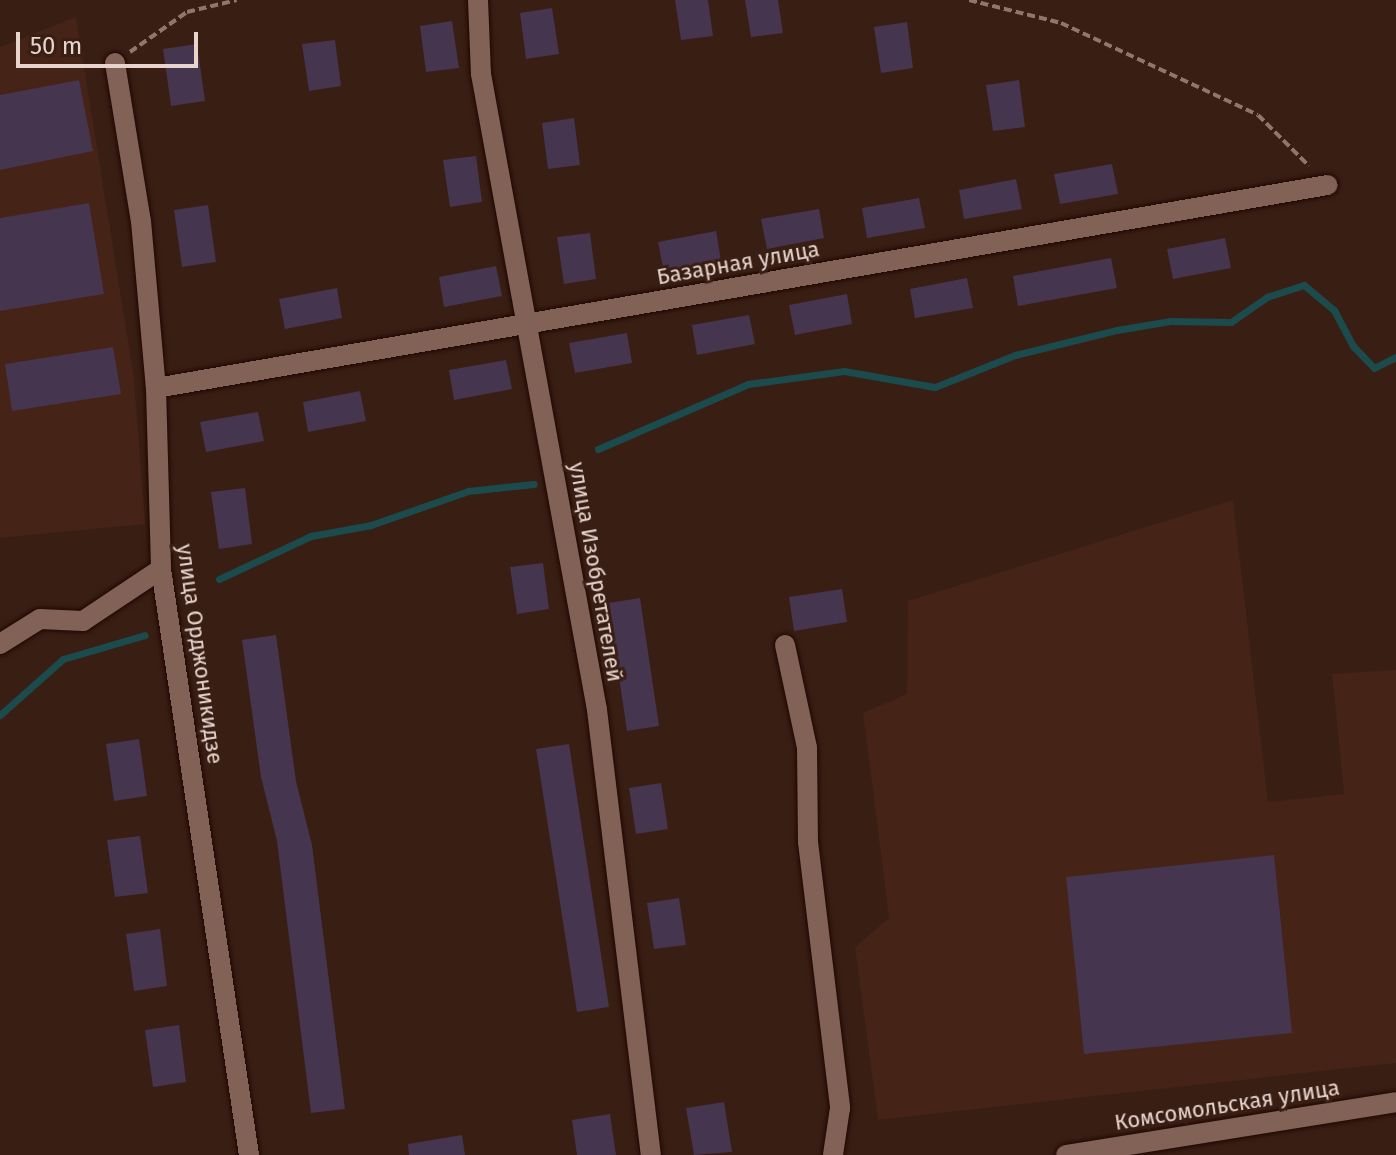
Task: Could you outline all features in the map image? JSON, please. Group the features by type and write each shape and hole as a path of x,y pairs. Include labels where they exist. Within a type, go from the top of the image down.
{"street":[{"name":"улица Изобретателей","path":"478,0 481,74 597,710 651,1155"},
{"name":"улица Орджоникидзе","path":"115,63 141,221 156,388 161,569 249,1155"},
{"name":"Базарная улица","path":"156,388 1328,185"},
{"path":"0,644 40,619 83,621 161,569"},
{"path":"785,645 807,748 808,842 840,1108 833,1155"},
{"name":"Комсомольская улица","path":"1066,1155 1396,1102"}],"path":[{"path":"115,63 187,12 237,0"},
{"path":"969,0 1061,23 1258,115 1328,185"}],"shaded area":[{"path":"76,17 134,378 145,524 0,538 0,47"},
{"path":"1233,500 1268,802 1344,794 1332,674 1396,670 1396,1063 878,1120 855,947 889,918 863,713 907,694 908,601"}],"building":[{"path":"675,0 708,0 713,36 681,40"},
{"path":"745,0 778,0 783,33 751,37"},
{"path":"552,8 559,54 526,59 520,13"},
{"path":"452,21 459,68 426,72 420,26"},
{"path":"907,22 913,68 881,73 874,27"},
{"path":"335,40 341,86 309,91 302,44"},
{"path":"197,44 205,101 171,106 163,49"},
{"path":"79,80 93,151 0,170 0,95"},
{"path":"1019,80 1025,127 993,131 986,85"},
{"path":"574,118 580,165 548,169 542,123"},
{"path":"476,156 482,202 450,207 443,160"},
{"path":"1112,164 1118,194 1060,204 1054,174"},
{"path":"1016,179 1022,209 964,219 959,190"},
{"path":"919,198 925,228 867,238 862,208"},
{"path":"89,203 104,294 0,311 0,218"},
{"path":"208,205 216,262 182,267 174,210"},
{"path":"819,209 824,238 767,249 761,219"},
{"path":"716,231 721,261 664,272 658,242"},
{"path":"590,233 596,279 564,284 557,237"},
{"path":"1225,238 1231,268 1173,279 1167,249"},
{"path":"1111,258 1117,288 1018,306 1013,276"},
{"path":"496,266 502,296 444,307 439,277"},
{"path":"967,278 973,308 915,318 910,289"},
{"path":"337,288 342,318 285,329 279,299"},
{"path":"847,294 852,324 795,335 789,305"},
{"path":"749,315 755,344 697,355 692,325"},
{"path":"627,333 632,363 575,373 569,343"},
{"path":"113,347 121,394 12,411 5,364"},
{"path":"506,360 512,389 454,400 449,370"},
{"path":"360,391 366,421 308,432 303,402"},
{"path":"258,412 264,441 206,452 200,422"},
{"path":"245,488 252,544 219,549 211,492"},
{"path":"543,563 549,609 517,614 510,567"},
{"path":"842,589 847,622 794,631 789,597"},
{"path":"640,598 659,726 627,731 608,603"},
{"path":"276,635 296,781 312,845 345,1109 311,1113 277,841 261,777 242,640"},
{"path":"139,739 147,796 114,801 106,744"},
{"path":"569,744 609,1007 577,1012 536,749"},
{"path":"661,783 668,829 636,834 629,788"},
{"path":"140,836 148,893 115,897 107,840"},
{"path":"1274,855 1292,1033 1084,1054 1066,877"},
{"path":"679,898 686,945 654,949 647,903"},
{"path":"160,929 167,986 134,991 126,934"},
{"path":"179,1025 186,1082 153,1087 145,1030"},
{"path":"724,1102 732,1152 694,1155 686,1108"},
{"path":"610,1114 616,1155 577,1155 572,1120"},
{"path":"462,1135 465,1155 409,1155 408,1144"}],"waterway":[{"path":"598,449 748,384 844,371 935,387 1015,355 1117,330 1170,321 1231,322 1267,297 1304,285 1334,310 1353,346 1374,368 1396,357"},
{"path":"219,579 311,536 371,525 468,491 534,484"},
{"path":"0,715 63,659 145,635"}]}
